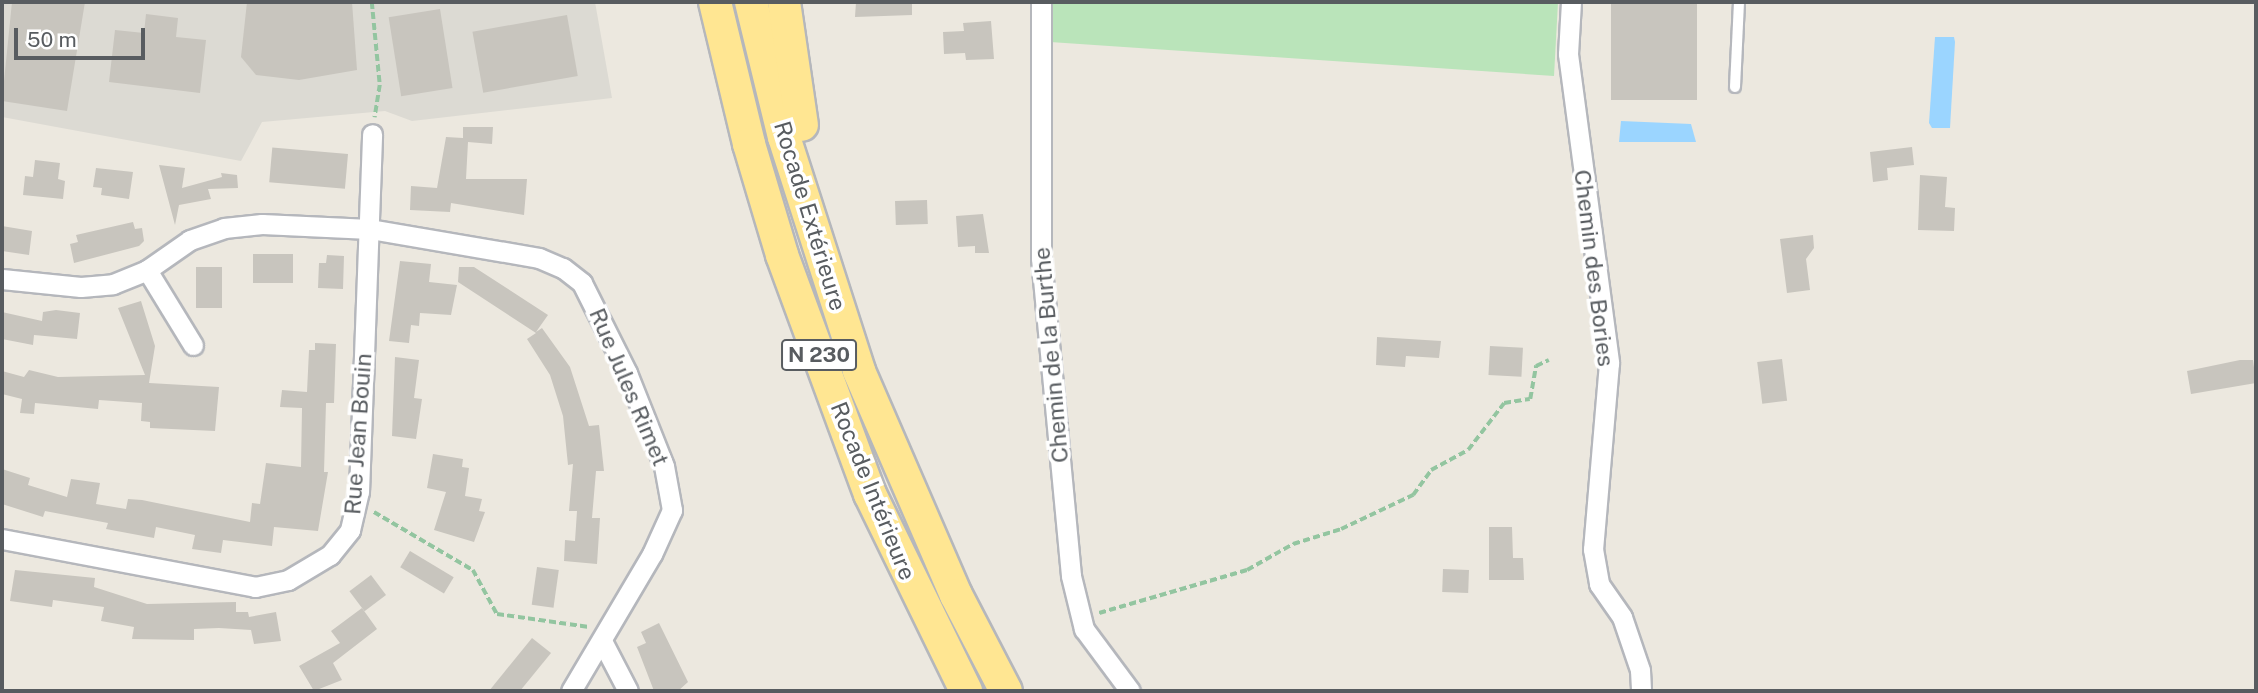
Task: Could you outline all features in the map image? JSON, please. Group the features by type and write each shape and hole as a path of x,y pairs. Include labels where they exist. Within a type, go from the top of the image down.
{"highway":[{"path":"699,2 749,144"},
{"name":"Rocade Intérieure","path":"715,2 749,144 782,255 870,494 966,691"},
{"name":"Rocade Extérieure","path":"751,2 784,137 859,371 956,595 1006,691"},
{"path":"784,2 793,85 859,371"}],"street":[{"name":"Chemin de la Burthe","path":"1041,2 1041,258 1071,576 1080,617 1130,691"},
{"name":"Chemin des Bories","path":"1571,2 1568,54 1609,363 1592,549 1600,584 1621,615 1640,670 1641,691"},
{"name":"Rue Jean Bouin","path":"2,539 255,586 299,576 330,555 350,530 357,502 372,134"},
{"name":"Rue Jules Rimet","path":"2,279 94,286 113,284 147,270 190,240 224,228 262,224 370,229 539,258 563,268 582,283 627,373 664,466 672,510 605,635 571,691"},
{"path":"147,270 192,345"},
{"path":"605,635 628,691"}],"lane":[{"path":"1735,88 1739,2"}],"path":[{"path":"372,2 380,85 372,134"},
{"path":"1080,617 1189,590 1247,570 1293,544 1341,529 1413,495 1431,470 1468,450 1504,402 1530,399 1535,366 1549,360"},
{"path":"357,502 472,570 497,614 605,635"}],"shaded area":[{"path":"2,2 595,2 612,98 412,121 385,111 262,122 241,161 2,117"}],"green space":[{"path":"1052,2 1558,2 1554,76 1050,42"}],"water":[{"path":"1935,37 1954,37 1955,42 1950,128 1932,128 1929,123"},
{"path":"1621,121 1691,124 1696,142 1619,142"}],"building":[{"path":"12,2 85,2 67,111 2,101"},
{"path":"247,2 352,2 357,70 299,80 256,75 241,57"},
{"path":"856,2 912,2 912,15 855,17"},
{"path":"1611,2 1697,2 1697,100 1611,100"},
{"path":"440,9 453,88 401,96 389,17"},
{"path":"146,14 178,18 176,37 206,40 200,93 109,82 115,30 144,33"},
{"path":"567,15 578,76 483,93 472,32"},
{"path":"991,21 994,59 966,60 965,53 944,54 943,32 964,31 963,23"},
{"path":"463,127 493,127 492,144 468,142 466,179 527,179 524,215 451,203 450,212 410,210 411,186 437,188 446,137 463,138"},
{"path":"272,147 348,154 345,189 269,182"},
{"path":"1912,147 1914,165 1887,168 1888,180 1873,182 1870,152"},
{"path":"35,160 60,163 58,179 65,181 63,199 23,195 25,176 33,177"},
{"path":"159,165 185,168 182,188 222,177 221,173 237,175 238,188 208,189 211,199 179,205 175,225"},
{"path":"96,168 133,172 129,199 101,195 102,188 93,187"},
{"path":"1920,175 1947,177 1945,207 1955,208 1954,231 1918,230"},
{"path":"927,200 928,224 896,225 895,201"},
{"path":"983,214 989,253 975,253 975,246 958,247 956,216"},
{"path":"133,222 135,229 142,228 144,241 139,246 74,263 70,244 78,242 76,235"},
{"path":"2,226 32,231 29,255 2,251"},
{"path":"1813,235 1814,248 1806,259 1810,290 1787,293 1780,239"},
{"path":"253,254 293,254 293,283 253,283"},
{"path":"327,255 344,256 343,289 318,288 319,263 326,263"},
{"path":"400,261 431,264 429,282 457,285 451,315 420,313 419,326 411,325 409,343 389,341"},
{"path":"196,267 222,267 222,308 196,308"},
{"path":"459,267 474,267 548,315 536,332 542,328 570,367 589,426 599,425 604,471 596,471 592,518 600,518 597,564 564,561 565,540 575,541 577,511 569,511 573,464 568,465 563,416 550,375 527,339 536,333 458,282"},
{"path":"141,301 155,346 149,383 219,387 215,431 150,428 150,422 141,421 142,403 99,400 98,409 35,403 34,414 20,413 22,399 2,394 2,371 24,377 29,370 58,377 145,375 118,308"},
{"path":"56,310 80,313 77,339 34,335 33,345 2,339 2,312 42,321 43,312"},
{"path":"1377,337 1441,341 1439,358 1406,356 1405,367 1376,365"},
{"path":"315,343 336,344 334,403 326,403 324,472 328,472 318,531 274,527 272,546 223,540 221,553 192,549 195,535 156,527 154,538 106,529 108,523 45,511 43,517 2,504 2,469 30,478 28,485 67,497 71,479 100,483 96,504 126,509 128,499 142,500 250,522 252,503 260,504 266,463 301,467 302,408 280,407 282,390 307,392 309,350 315,350"},
{"path":"1490,346 1523,348 1521,377 1488,375"},
{"path":"395,357 419,360 414,398 422,399 416,439 392,436"},
{"path":"1782,359 1787,401 1762,404 1757,362"},
{"path":"2240,360 2253,360 2256,383 2191,394 2187,371"},
{"path":"433,454 463,459 462,467 469,468 465,496 482,499 479,511 485,512 474,542 434,530 446,492 427,488"},
{"path":"1489,527 1512,527 1513,558 1523,558 1524,580 1489,580"},
{"path":"410,551 454,577 444,594 400,567"},
{"path":"537,567 559,570 553,608 532,605"},
{"path":"1443,569 1469,570 1468,593 1442,592"},
{"path":"15,570 95,578 94,587 147,604 236,602 236,612 248,612 249,617 276,612 281,641 254,644 251,630 219,628 194,629 194,640 132,639 134,627 101,621 104,607 53,600 52,607 10,601"},
{"path":"371,575 386,595 364,611 349,591"},
{"path":"362,608 377,629 333,663 342,680 314,691 299,666 340,643 331,631"},
{"path":"659,623 688,682 678,691 654,691 637,647 646,643 641,632"},
{"path":"532,638 551,653 520,691 489,691"}]}
